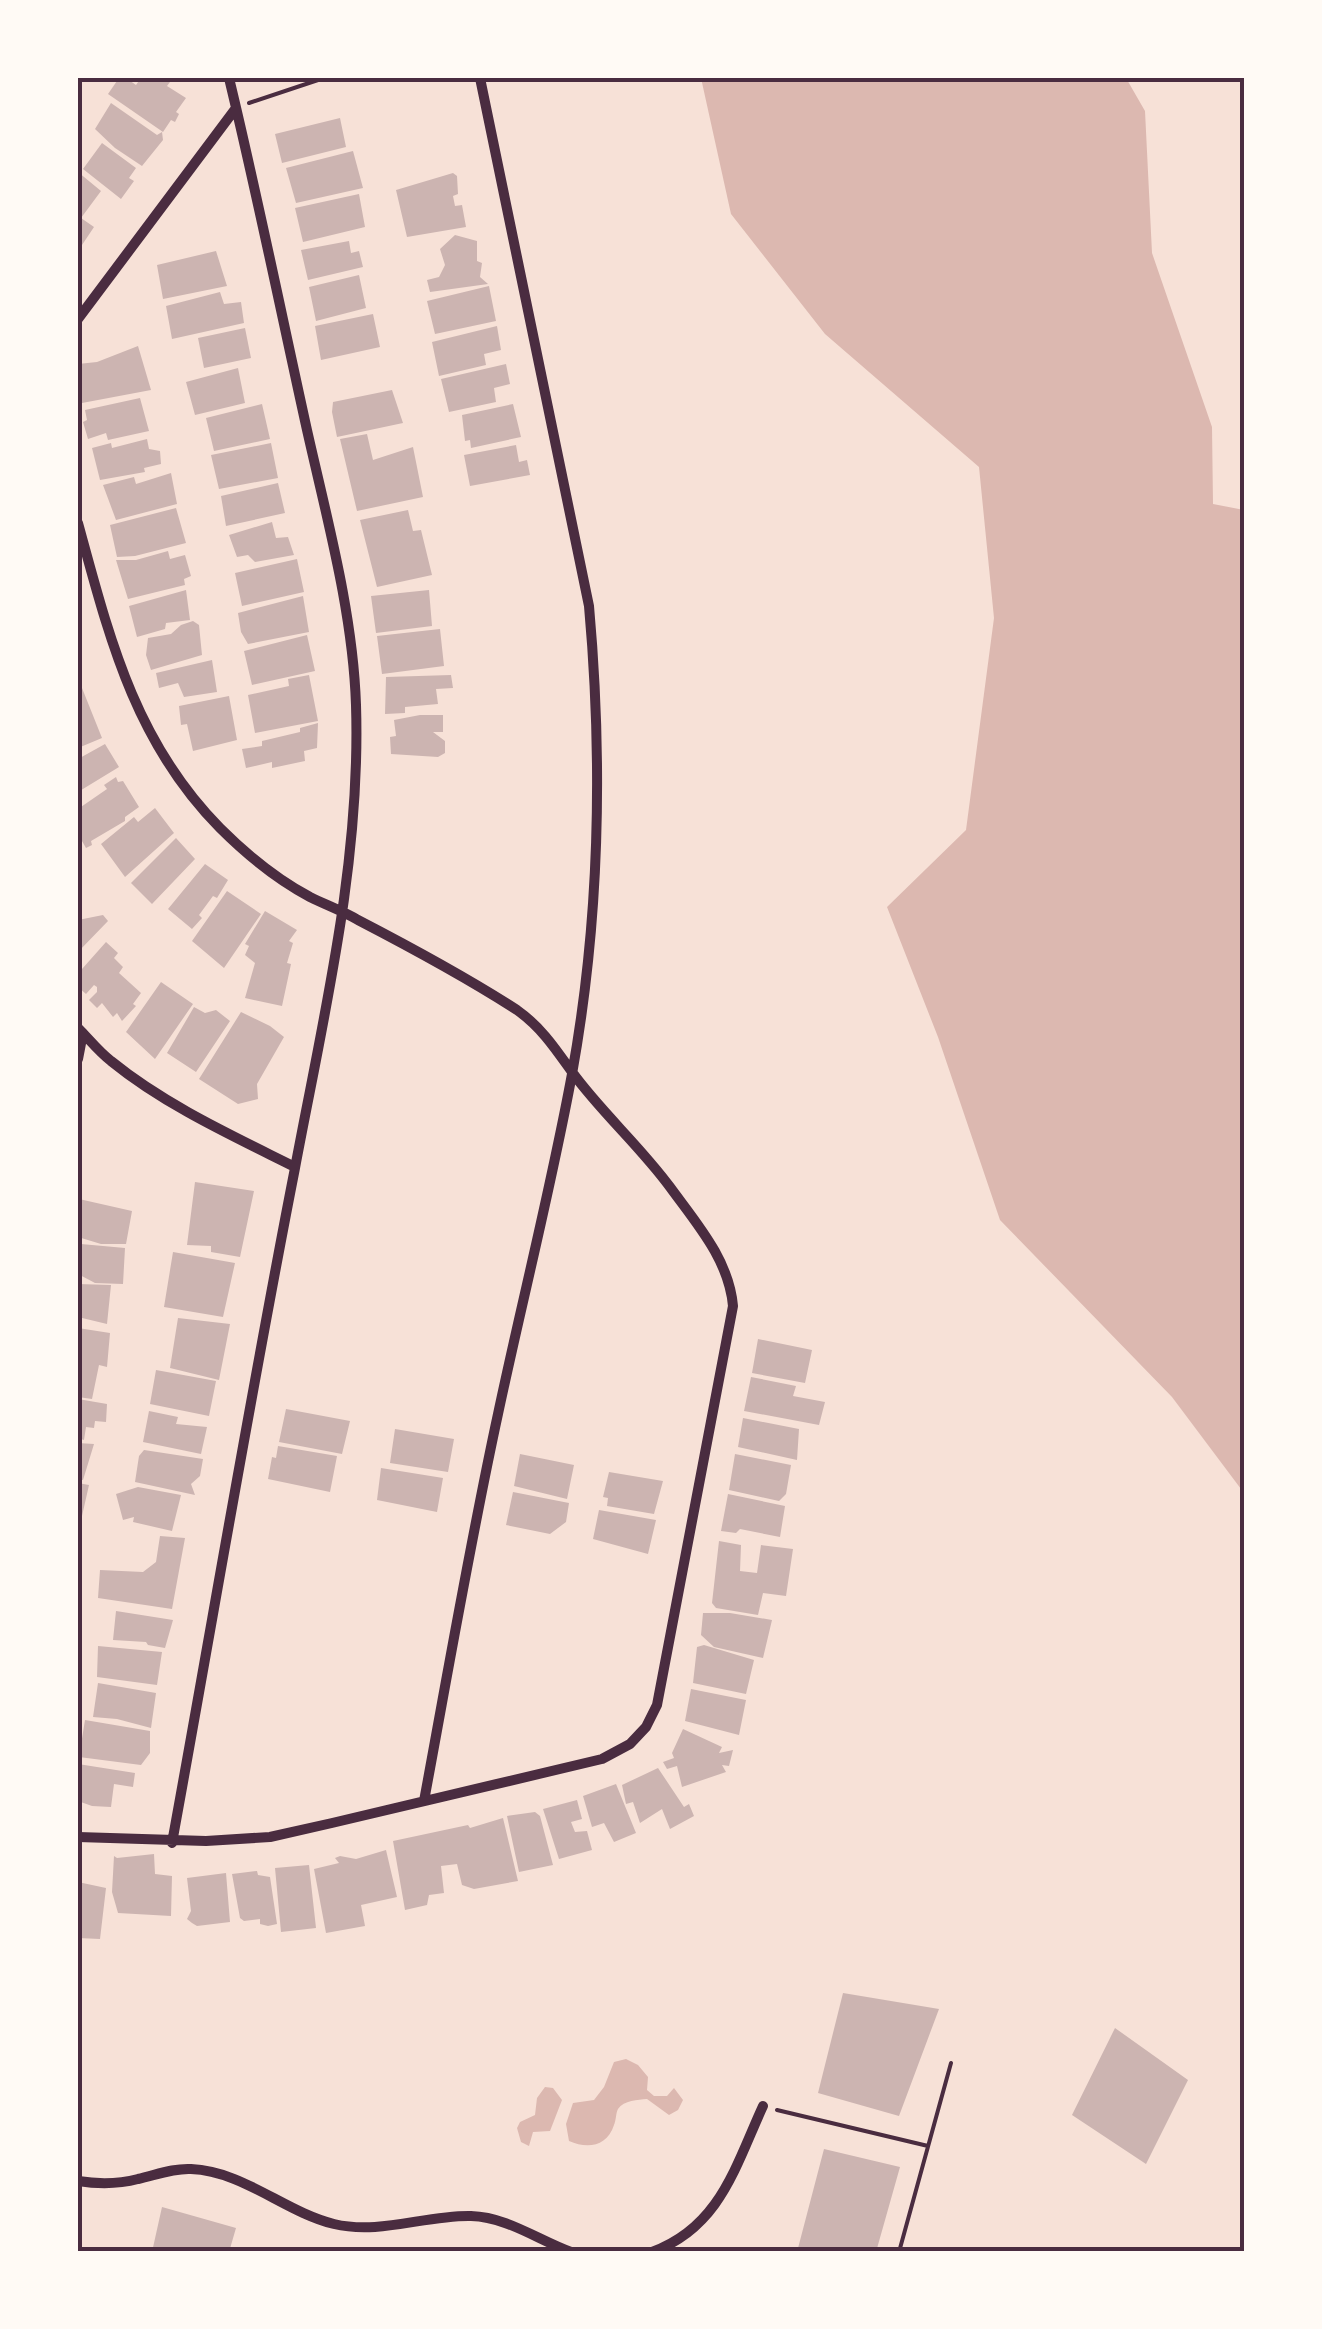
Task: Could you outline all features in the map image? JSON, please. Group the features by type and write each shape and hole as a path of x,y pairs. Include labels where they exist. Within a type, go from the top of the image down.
{"street":[{"path":"172,1842 295,1167 328,1010 344,912 358,772 349,634 319,480 229,78"},
{"path":"424,1801 497,1420 572,1072 588,955 600,806 597,694 589,606 480,78"},
{"path":"78,319 236,108"},
{"path":"78,523 114,654 139,715 180,778 218,826 255,860 308,896 437,962 520,1012 552,1042 572,1072 660,1174 725,1268 731,1288 729,1333 664,1675 657,1704 646,1726 630,1744 602,1758 270,1836 172,1842 78,1836"},
{"path":"80,1031 110,1061 162,1096 295,1167"},
{"path":"78,1060 80,1031"},
{"path":"652,2252 682,2239 710,2214 762,2106"},
{"path":"78,2181 134,2180 163,2171 192,2169 224,2176 331,2224 371,2228 474,2216 509,2223 571,2252"}],"path":[{"path":"236,108 324,78"},
{"path":"899,2252 951,2063"},
{"path":"762,2106 928,2146"}],"shaded area":[{"path":"701,78 1126,78 1145,111 1152,253 1212,427 1213,504 1244,510 1244,1493 1172,1397 1000,1220 938,1037 887,907 966,830 994,618 979,467 825,334 731,214"},
{"path":"626,2059 648,2077 647,2090 654,2096 667,2096 674,2088 683,2100 678,2110 669,2115 647,2099 631,2101 618,2109 611,2132 601,2142 583,2145 569,2141 566,2124 573,2103 594,2100 614,2062"},
{"path":"545,2087 553,2088 562,2100 550,2131 533,2132 529,2146 521,2142 517,2128 520,2122 535,2115 537,2098"}],"building":[{"path":"119,78 136,85 141,78 173,78 167,86 186,98 176,112 179,114 175,122 171,120 163,132 108,94"},
{"path":"111,103 157,135 162,132 163,140 142,166 95,129"},
{"path":"340,118 346,147 282,163 275,134"},
{"path":"102,143 136,168 129,178 134,181 121,199 83,169"},
{"path":"353,151 363,188 296,203 286,168"},
{"path":"78,172 101,191 81,218 94,227 78,251"},
{"path":"453,173 457,176 455,206 462,205 466,227 407,237 396,190"},
{"path":"359,194 365,227 303,242 295,208"},
{"path":"455,235 477,241 477,261 482,263 480,277 488,284 430,292 427,280 439,277 445,265 440,249"},
{"path":"349,241 351,253 359,251 363,267 308,280 301,250"},
{"path":"216,251 227,286 163,299 157,265"},
{"path":"359,275 366,308 316,321 309,287"},
{"path":"489,286 496,321 435,334 427,301"},
{"path":"220,292 224,304 241,302 244,323 172,339 166,306"},
{"path":"373,314 380,347 321,360 315,326"},
{"path":"497,326 501,350 484,354 486,365 439,376 432,342"},
{"path":"245,328 251,358 204,368 198,338"},
{"path":"138,346 151,390 82,403 78,364 97,362"},
{"path":"506,364 510,384 494,388 496,402 449,412 441,379"},
{"path":"238,368 245,403 195,415 186,382"},
{"path":"392,390 403,423 337,437 333,402"},
{"path":"140,398 149,431 108,440 106,433 88,439 83,422 87,420 85,410"},
{"path":"262,404 270,439 214,451 206,418"},
{"path":"513,404 521,437 471,448 470,440 465,441 462,415"},
{"path":"367,434 373,460 413,447 423,497 357,511 340,439"},
{"path":"147,439 149,449 160,451 161,464 144,468 145,472 100,480 92,448 111,443 112,448"},
{"path":"271,443 278,478 219,489 211,455"},
{"path":"516,445 519,462 527,460 530,475 470,486 464,455"},
{"path":"171,473 177,504 116,520 103,485 134,477 136,484"},
{"path":"278,483 285,513 226,526 221,496"},
{"path":"176,508 186,543 117,557 110,525"},
{"path":"408,510 413,531 421,530 432,575 377,587 360,520"},
{"path":"272,522 276,538 288,537 294,555 255,562 248,555 237,557 229,535"},
{"path":"168,551 170,559 185,555 191,576 184,579 185,585 128,599 116,560 136,560"},
{"path":"297,559 304,592 242,606 235,573"},
{"path":"186,590 190,620 166,623 165,629 137,637 129,606"},
{"path":"429,590 432,626 376,633 371,596"},
{"path":"303,596 309,632 248,644 238,613"},
{"path":"193,621 199,625 202,655 151,670 146,655 148,638 171,634"},
{"path":"440,629 444,666 382,674 377,636"},
{"path":"307,635 315,671 252,685 244,651"},
{"path":"212,660 217,692 184,697 178,683 159,688 156,673"},
{"path":"309,675 318,721 255,733 248,695 289,686 288,679"},
{"path":"451,675 453,688 436,689 438,704 405,707 405,713 385,714 386,677"},
{"path":"78,678 102,738 78,748"},
{"path":"229,696 237,740 193,751 187,724 181,725 179,706"},
{"path":"443,715 443,732 433,732 445,741 445,753 438,757 391,754 390,737 396,736 394,720"},
{"path":"318,723 317,748 304,751 305,761 272,768 272,762 246,768 242,749 262,746 262,741 300,732 300,728"},
{"path":"105,744 119,767 78,792 78,759"},
{"path":"116,777 118,782 123,781 139,807 86,848 78,834 78,809 107,789 104,785"},
{"path":"155,808 174,833 125,877 101,844 134,817 138,822"},
{"path":"176,838 195,859 152,904 131,883"},
{"path":"205,864 228,880 192,929 168,909"},
{"path":"227,891 261,914 224,968 192,941"},
{"path":"265,911 297,930 289,941 293,943 287,963 291,964 282,1006 245,998 255,963 245,955 249,946 245,944"},
{"path":"103,915 108,921 78,952 78,920"},
{"path":"106,942 118,953 114,958 123,967 119,973 141,993 133,1004 136,1006 122,1021 117,1013 113,1017 102,1003 97,1008 89,1000 97,987 94,985 86,994 78,987 78,966 82,969"},
{"path":"161,982 193,1004 155,1059 126,1032"},
{"path":"194,1007 205,1013 216,1010 230,1021 196,1072 167,1053"},
{"path":"241,1012 284,1037 257,1084 258,1099 238,1104 199,1079"},
{"path":"195,1182 254,1191 240,1257 211,1252 211,1246 187,1245"},
{"path":"79,1199 132,1211 126,1244 101,1244 78,1237"},
{"path":"81,1244 125,1248 123,1284 95,1283 78,1274"},
{"path":"173,1252 235,1263 223,1317 164,1307"},
{"path":"78,1284 111,1285 107,1324 78,1317"},
{"path":"178,1318 230,1324 219,1380 170,1368"},
{"path":"78,1328 110,1333 107,1367 99,1365 92,1399 78,1397"},
{"path":"758,1339 812,1350 805,1383 752,1373"},
{"path":"156,1370 216,1381 209,1416 150,1404"},
{"path":"751,1377 796,1386 793,1396 825,1402 819,1425 744,1411"},
{"path":"78,1399 107,1404 106,1422 95,1421 94,1428 86,1427 84,1440 78,1438"},
{"path":"286,1409 350,1421 342,1454 279,1442"},
{"path":"149,1411 178,1417 176,1424 207,1427 201,1454 143,1442"},
{"path":"743,1418 799,1429 797,1460 738,1447"},
{"path":"395,1429 454,1439 448,1472 390,1463"},
{"path":"78,1443 94,1444 83,1480 78,1479"},
{"path":"278,1446 337,1456 330,1492 268,1479"},
{"path":"144,1450 203,1459 200,1476 191,1484 195,1495 135,1482 139,1456"},
{"path":"520,1454 574,1465 567,1499 514,1486"},
{"path":"735,1454 791,1465 786,1494 779,1501 729,1490"},
{"path":"381,1468 443,1478 437,1512 377,1500"},
{"path":"609,1472 663,1481 654,1514 607,1506 608,1498 603,1497"},
{"path":"78,1483 89,1485 82,1516 78,1515"},
{"path":"138,1487 181,1495 172,1531 133,1522 134,1517 123,1520 116,1494"},
{"path":"513,1492 569,1503 566,1522 550,1534 506,1525"},
{"path":"728,1494 785,1506 780,1537 740,1529 736,1533 721,1531"},
{"path":"599,1510 656,1520 648,1554 593,1539"},
{"path":"160,1536 185,1538 172,1609 98,1598 100,1570 143,1572 156,1562"},
{"path":"719,1541 741,1545 740,1571 757,1573 761,1545 793,1549 786,1596 763,1593 758,1615 716,1608 712,1603"},
{"path":"116,1611 173,1620 165,1648 146,1642 113,1640"},
{"path":"703,1613 772,1620 763,1658 714,1647 701,1635"},
{"path":"704,1645 754,1660 746,1694 693,1683 697,1647"},
{"path":"98,1646 162,1652 157,1685 97,1677"},
{"path":"98,1683 156,1693 151,1728 93,1717"},
{"path":"691,1689 746,1700 739,1735 685,1721"},
{"path":"85,1720 150,1731 150,1753 141,1765 79,1757"},
{"path":"683,1729 722,1747 719,1753 733,1750 729,1766 722,1765 726,1772 682,1787 677,1766 667,1769 663,1762 674,1758 672,1753"},
{"path":"78,1764 135,1773 133,1787 114,1784 111,1807 78,1801"},
{"path":"658,1768 684,1807 689,1804 694,1816 670,1829 662,1809 640,1823 633,1802 626,1804 622,1785"},
{"path":"616,1784 636,1833 614,1842 604,1823 592,1827 583,1796"},
{"path":"577,1800 582,1819 571,1822 575,1832 587,1831 592,1850 559,1859 543,1809"},
{"path":"535,1812 540,1816 553,1865 519,1872 507,1816"},
{"path":"503,1818 518,1881 474,1889 462,1885 457,1864 441,1866 444,1893 429,1895 427,1905 405,1910 393,1841 468,1825 470,1828"},
{"path":"386,1850 397,1897 361,1905 365,1926 326,1933 314,1869 339,1863 335,1858 340,1856 356,1859"},
{"path":"154,1854 155,1874 172,1876 171,1916 118,1913 112,1892 114,1856"},
{"path":"309,1865 316,1928 281,1932 275,1868"},
{"path":"257,1871 258,1875 270,1877 277,1924 268,1926 260,1924 260,1919 240,1918 232,1874"},
{"path":"226,1873 230,1922 197,1926 192,1923 187,1919 191,1911 187,1878"},
{"path":"78,1882 106,1888 100,1939 78,1938"},
{"path":"843,1993 939,2009 899,2116 818,2093"},
{"path":"1115,2028 1188,2080 1146,2164 1072,2115"},
{"path":"824,2149 900,2167 876,2252 797,2252"},
{"path":"162,2207 236,2228 229,2252 152,2252"}]}
